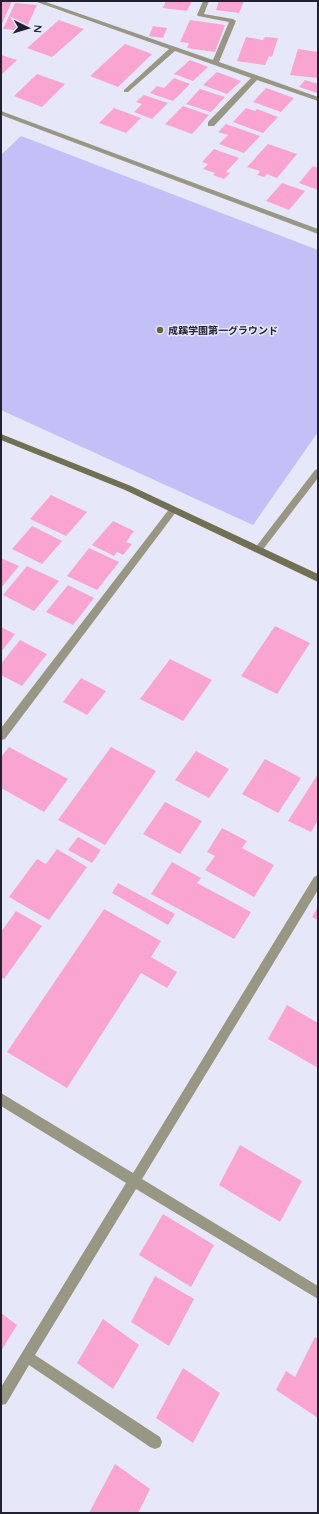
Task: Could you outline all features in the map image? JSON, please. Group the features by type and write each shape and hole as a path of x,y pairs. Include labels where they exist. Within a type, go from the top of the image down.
{"street":[{"path":"37,1 318,99"},
{"path":"206,1 200,15 233,21 215,63"},
{"path":"126,91 174,49"},
{"path":"211,124 256,77"},
{"path":"1,113 318,232"},
{"path":"1,437 128,488 318,578"},
{"path":"258,550 318,472"},
{"path":"1,736 173,510"},
{"path":"1,1399 318,880"},
{"path":"1,1099 318,1293"},
{"path":"26,1356 155,1442"}],"shaded area":[{"name":"成蹊学園第一グラウンド","path":"21,136 318,250 318,432 253,525 1,410 1,155"}],"building":[{"path":"1,1 12,1 1,26"},
{"path":"166,1 192,1 187,11 163,8"},
{"path":"219,1 244,1 239,13 216,10"},
{"path":"15,3 37,5 25,31 3,29"},
{"path":"59,20 84,29 52,57 27,48"},
{"path":"190,20 225,25 215,52 187,48 189,43 180,42"},
{"path":"153,26 167,28 163,38 149,36"},
{"path":"246,37 263,40 265,37 278,38 272,57 269,56 265,65 237,61"},
{"path":"125,44 152,54 118,87 90,76"},
{"path":"298,49 318,52 318,78 290,75"},
{"path":"1,55 17,60 1,75"},
{"path":"190,60 208,67 193,81 174,74"},
{"path":"217,72 241,81 227,94 203,85"},
{"path":"37,74 65,84 42,107 14,96"},
{"path":"174,78 190,84 173,101 150,93 157,86 164,88"},
{"path":"305,80 318,84 317,93 299,87"},
{"path":"266,88 294,98 281,112 253,102"},
{"path":"200,89 225,97 211,112 186,104"},
{"path":"144,95 168,103 152,119 134,112 142,104 136,102"},
{"path":"183,106 209,115 192,134 165,124"},
{"path":"114,108 141,118 126,133 99,123"},
{"path":"246,108 255,111 257,109 278,117 263,133 233,122"},
{"path":"226,124 260,136 244,153 219,144 228,135 218,132"},
{"path":"268,144 297,154 277,178 267,174 264,177 257,175 260,171 247,167"},
{"path":"214,149 239,158 226,172 230,173 224,179 213,175 215,173 203,169 208,164 202,162"},
{"path":"313,166 318,168 318,190 299,183"},
{"path":"282,183 305,191 289,210 266,201"},
{"path":"51,495 87,512 66,536 30,519"},
{"path":"113,521 134,531 126,542 132,544 123,555 117,552 114,556 92,545"},
{"path":"32,526 62,541 42,564 12,549"},
{"path":"89,548 119,562 97,590 67,576"},
{"path":"1,558 19,566 1,588"},
{"path":"27,566 59,581 34,611 3,595"},
{"path":"68,585 94,598 73,625 46,612"},
{"path":"275,626 310,643 277,694 241,676"},
{"path":"1,627 15,634 1,652"},
{"path":"20,640 47,654 22,686 1,675 1,664"},
{"path":"170,659 212,680 183,721 140,699"},
{"path":"81,678 106,691 87,715 63,702"},
{"path":"9,747 68,779 44,812 1,788 1,757"},
{"path":"111,747 156,771 105,845 58,820"},
{"path":"196,751 229,769 209,798 175,780"},
{"path":"265,759 301,778 278,813 242,794"},
{"path":"318,774 318,820 311,832 288,821"},
{"path":"165,802 202,821 180,854 143,834"},
{"path":"222,828 247,841 242,848 274,865 254,897 205,870 215,856 207,852"},
{"path":"78,837 101,850 92,863 68,850"},
{"path":"57,849 87,867 49,920 9,897 37,859 46,864"},
{"path":"172,862 201,878 197,883 251,912 234,939 151,894"},
{"path":"118,883 175,914 168,925 112,893"},
{"path":"318,907 318,920 312,917"},
{"path":"104,909 161,941 151,957 177,972 167,988 141,973 67,1088 7,1052"},
{"path":"16,911 42,926 4,979 1,977 1,932"},
{"path":"287,1005 318,1023 318,1068 268,1039"},
{"path":"240,1145 302,1181 280,1222 219,1185"},
{"path":"163,1214 214,1245 191,1287 139,1255"},
{"path":"155,1276 194,1299 169,1346 131,1322"},
{"path":"1,1313 17,1325 1,1351"},
{"path":"103,1319 139,1345 113,1389 77,1363"},
{"path":"315,1337 318,1339 318,1418 276,1390 286,1371 295,1377"},
{"path":"183,1368 220,1393 193,1443 156,1418"},
{"path":"115,1464 150,1489 138,1513 89,1513"}],"place":[{"name":"成蹊学園第一グラウンド","path":"160,330"}]}
